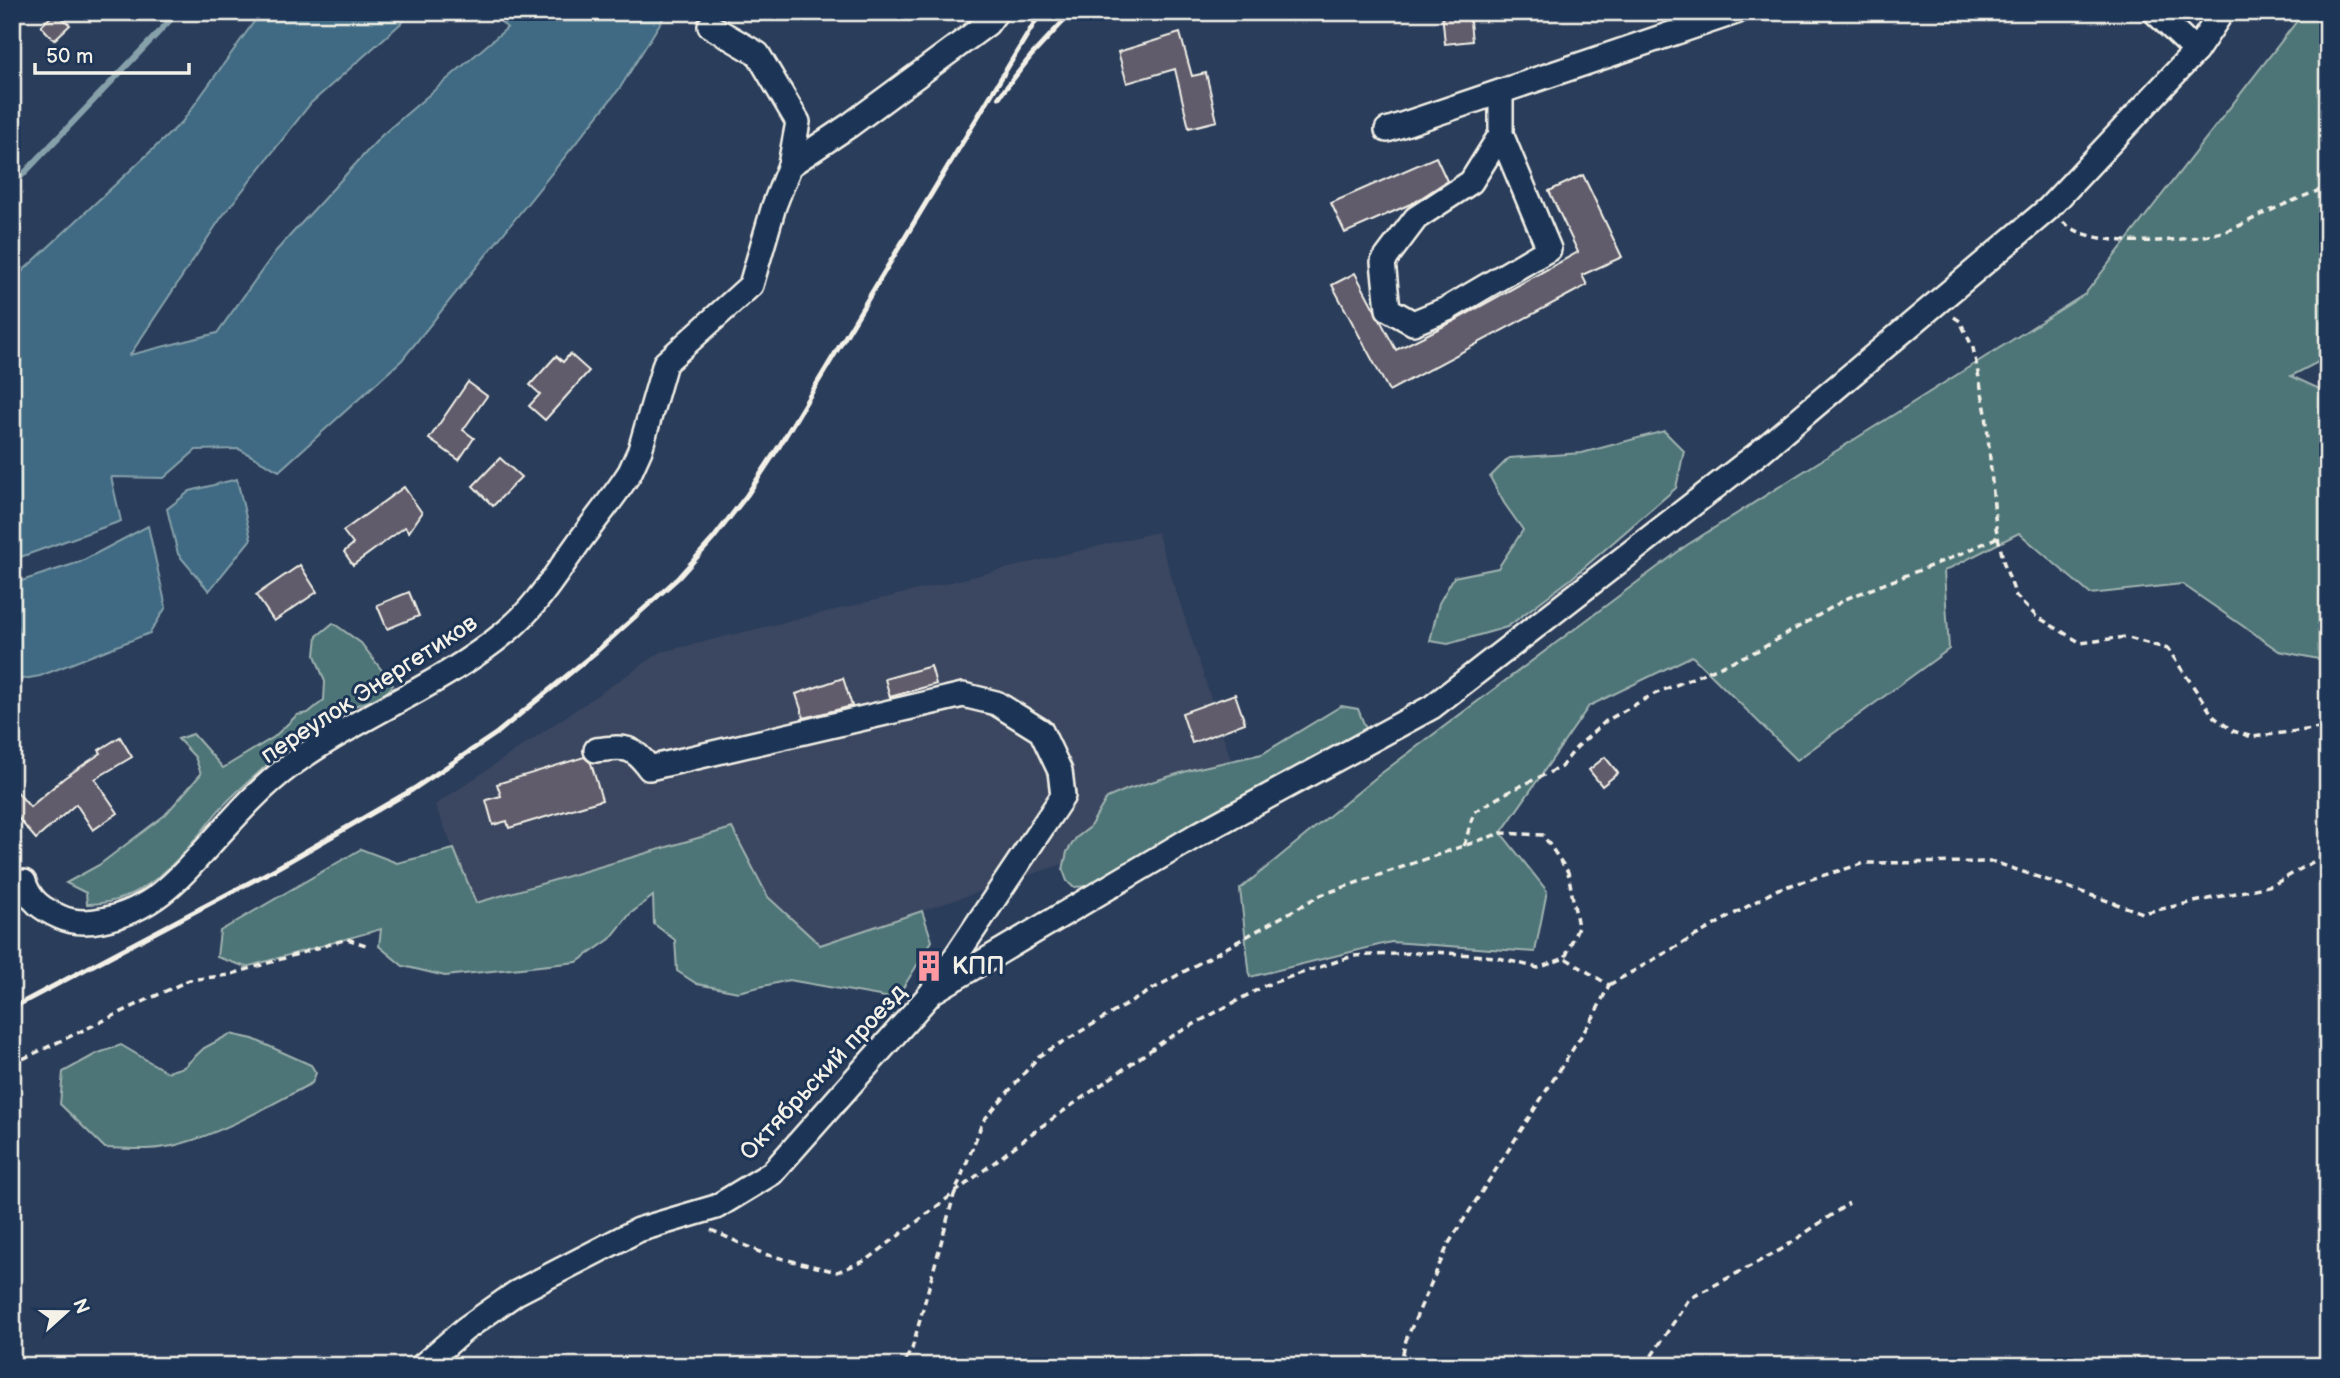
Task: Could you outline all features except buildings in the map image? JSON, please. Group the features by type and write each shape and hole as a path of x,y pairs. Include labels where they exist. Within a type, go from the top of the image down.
{"street":[{"path":"790,165 988,24 996,12"},
{"path":"1387,130 1736,12"},
{"path":"2155,12 2196,51"},
{"path":"932,992 1197,835 1432,707 1760,452 2048,209 2196,51 2222,12"},
{"name":"переулок Энергетиков","path":"12,888 24,882 28,895 38,905 65,920 77,922 111,918 140,907 174,885 247,805 288,767 435,681 490,644 522,618 543,594 631,472 665,363 751,285 774,206 790,165 798,122 785,99 758,54 710,26"},
{"path":"1500,134 1471,182 1416,218 1383,262 1388,309 1413,323 1447,309 1549,249 1500,134 1501,92"},
{"path":"596,750 625,747 641,757 649,768 963,695 996,703 1041,731 1060,771 1063,796 932,992"},
{"name":"Октябрьский проезд","path":"422,1366 465,1329 516,1293 638,1230 716,1207 772,1173 932,992"}],"path":[{"path":"2048,209 2070,229 2113,240 2161,242 2230,230 2297,198 2328,187"},
{"path":"1934,305 1960,321 1973,348 1986,413 1994,515 2004,564 2016,596 2036,616 2081,643 2125,637 2168,649 2214,717 2233,731 2252,737 2328,727"},
{"path":"1464,846 1474,812 1506,793 1561,767 1576,748 1606,721 1652,695 1759,650 1848,598 1998,537"},
{"path":"681,1217 764,1254 837,1272 867,1260 954,1195 1035,1131 1165,1040 1266,985 1353,956 1436,952 1495,957 1538,968 1564,958 1578,928 1576,916 1568,872 1543,835 1501,833 1321,895 1204,959 1039,1056 983,1121 954,1195 912,1349 902,1366"},
{"path":"1400,1366 1406,1340 1450,1243 1594,1016 1609,985 1778,889 1865,863 1994,862 2143,913 2273,886 2328,853"},
{"path":"12,1065 189,980 229,975 347,939 369,946"},
{"path":"1564,958 1609,985"},
{"path":"1645,1366 1689,1299 1782,1249 1849,1203"}],"shaded area":[{"path":"261,12 417,12 311,103 221,218 130,355 217,333 276,251 382,135 507,28 492,12 667,12 620,88 402,360 279,471 239,449 196,450 164,478 111,477 121,521 12,560 12,281 182,122"},
{"path":"237,479 251,539 209,591 178,554 167,509 190,491"},
{"path":"148,526 166,607 150,633 40,676 12,681 12,584 80,562"},
{"path":"1157,532 1245,803 820,945 768,897 732,828 476,903 435,805 661,652"}],"green space":[{"path":"2304,12 2328,12 2328,357 2291,376 2328,393 2328,661 2279,651 2182,584 2090,594 2019,533 1944,571 1949,649 1797,760 1692,656 1589,706 1501,833 1547,891 1535,952 1391,942 1250,977 1240,889 1379,775 1687,545 2085,294"},
{"path":"1664,431 1684,451 1676,488 1572,578 1507,627 1448,644 1430,641 1439,603 1454,577 1498,568 1523,530 1490,477 1509,458 1582,453"},
{"path":"333,623 361,643 393,685 388,691 374,700 343,709 325,718 284,749 219,810 189,847 160,876 126,896 108,902 87,904 86,893 66,883 99,865 165,815 201,774 195,757 178,739 193,734 223,768 274,737 297,715 308,713 324,700 325,682 315,655 317,636"},
{"path":"1341,706 1358,709 1368,734 1094,886 1073,887 1067,881 1063,870 1067,852 1076,838 1089,828 1107,798 1194,769 1262,754"},
{"path":"732,828 768,897 820,945 922,911 932,941 896,999 789,980 738,992 697,984 677,971 675,940 654,924 653,896 630,914 610,939 577,962 445,976 403,966 379,946 381,929 246,967 217,957 220,931 361,849 397,863 454,849 476,903"},
{"path":"230,1034 253,1039 311,1065 316,1073 312,1083 215,1132 180,1144 152,1149 105,1148 60,1104 63,1072 96,1054 121,1045 167,1072 184,1067 204,1048"}],"waterway":[{"path":"12,186 178,12"}],"railway":[{"path":"12,1008 275,869 412,790 497,733 597,651 678,578 747,495 780,445 1041,12"},
{"path":"999,97 1031,56 1072,12"}],"place":[{"name":"КПП","path":"929,966"}]}
